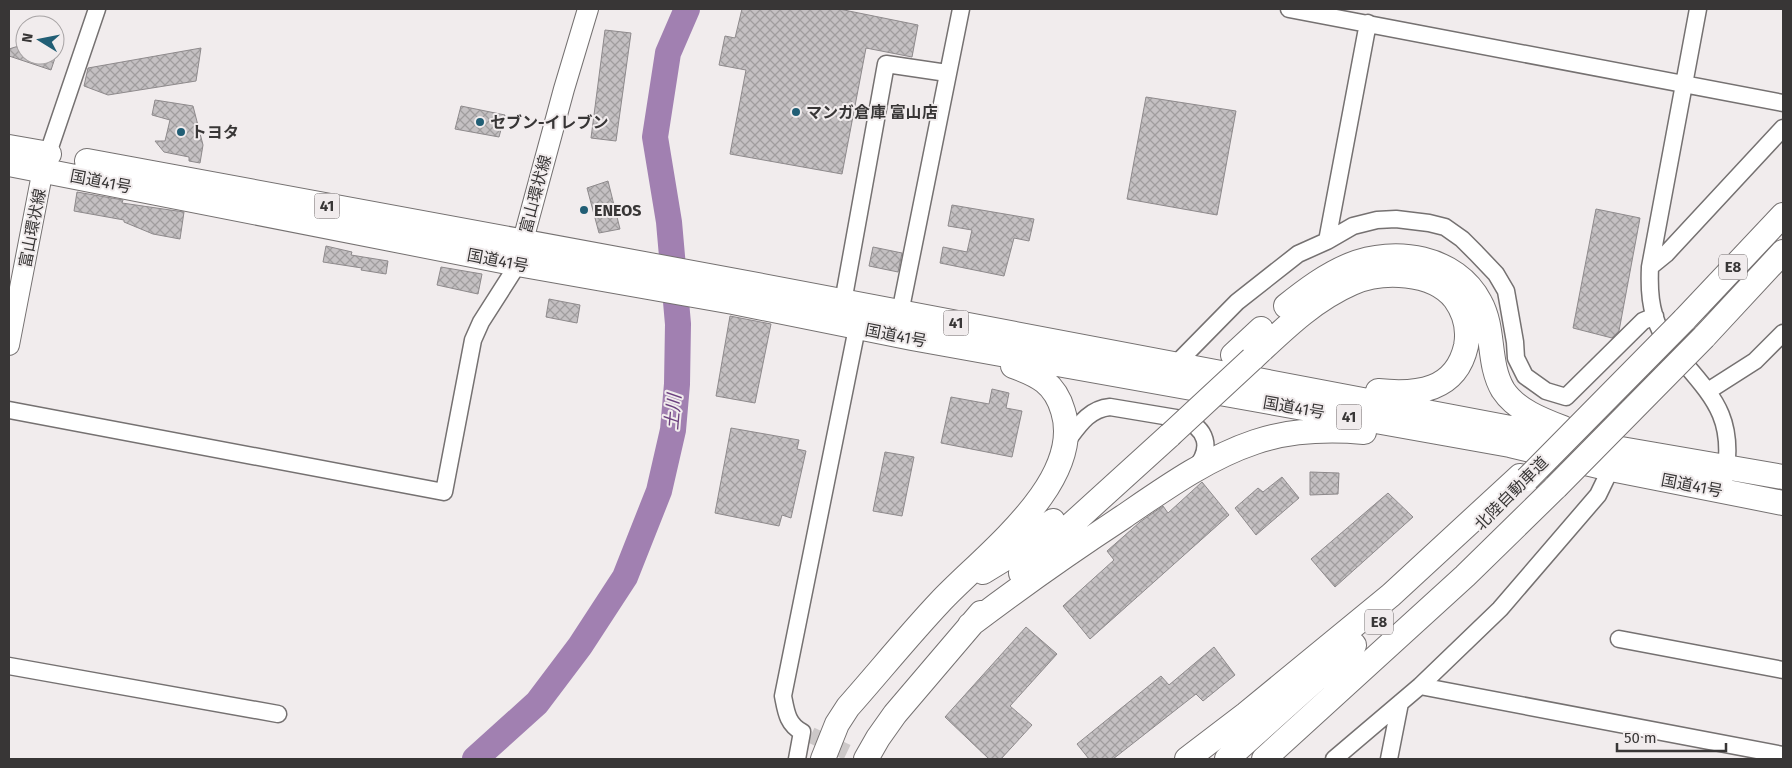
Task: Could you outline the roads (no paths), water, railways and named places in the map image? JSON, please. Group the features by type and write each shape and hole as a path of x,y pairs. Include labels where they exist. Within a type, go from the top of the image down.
{"highway":[{"name":"国道41号","path":"9,146 45,162 520,253 734,292 843,302 1176,364 1616,459 1723,491 1783,503"},
{"name":"国道41号","path":"9,164 45,162"},
{"name":"北陸自動車道","path":"1227,759 1352,647 1523,477 1561,444 1684,320 1783,215"},
{"name":"北陸自動車道","path":"1264,759 1465,576 1704,337 1783,252"},
{"path":"866,759 894,714 970,624 1161,433 1242,357 1300,294 1352,264 1387,256 1420,258 1450,269 1473,290 1481,303 1486,316 1494,367 1498,379 1512,400 1522,408 1616,459"},
{"path":"1176,364 1370,390 1407,392 1423,390 1436,386 1448,379 1458,368 1464,355 1467,339 1466,324 1461,310 1444,289 1429,281 1390,274 1353,282 1334,292 1313,305 1242,357"},
{"name":"国道41号","path":"734,292 857,328 1510,445 1616,459 1727,467 1783,477"},
{"path":"822,759 837,724 848,707 941,601 1010,533 1032,508 1050,484 1061,461 1067,441 1066,420 1061,402 1051,386 1036,375 1002,362 912,338"},
{"path":"970,624 1012,592 1103,529 1224,454 1256,441 1289,433 1353,431 1510,445"},
{"path":"941,601 1037,536 1161,433"},
{"path":"1187,759 1246,714 1392,595 1523,477"},
{"path":"838,759 851,714 862,691"},
{"path":"872,759 881,737 894,714"}],"main road":[{"name":"富山環状線","path":"520,253 564,89 588,9"},
{"name":"富山環状線","path":"9,345 45,162"}],"street":[{"path":"45,162 96,11 113,9"},
{"path":"900,313 961,9"},
{"path":"1289,9 1783,103"},
{"path":"1698,9 1650,267 1650,293 1660,330 1708,391 1720,410 1726,433 1728,455 1723,491"},
{"path":"1327,241 1368,23"},
{"path":"843,302 886,64 947,73"},
{"path":"1650,267 1666,254 1783,128"},
{"path":"1176,364 1237,302 1298,254 1327,241 1353,226 1377,220 1396,219 1446,227 1462,239 1496,274 1506,291 1516,358 1525,376 1546,391 1566,398 1643,321 1655,316"},
{"path":"9,410 444,492 473,340 481,322 520,253"},
{"path":"797,759 806,734 795,728 786,716 783,696 857,328"},
{"path":"1708,391 1755,361 1783,333"},
{"path":"1067,441 1082,420 1101,408 1110,407 1182,419 1192,422 1200,429 1206,443 1202,460 1190,474"},
{"path":"1334,759 1420,686 1500,609 1598,496 1616,459"},
{"path":"1619,639 1783,670"},
{"path":"9,666 278,714"},
{"path":"1420,686 1783,755"},
{"path":"1389,759 1400,703"}],"waterway":[{"name":"土川","path":"475,759 537,703 580,646 625,577 659,491 673,430 677,384 678,324 669,222 655,137 668,53 687,9"}],"tunnel":[{"path":"811,735 861,759"}],"place":[{"name":"マンガ倉庫 富山店","path":"796,112"},
{"name":"セブン-イレブン","path":"480,122"},
{"name":"トヨタ","path":"181,132"},
{"name":"ENEOS","path":"584,210"}]}
